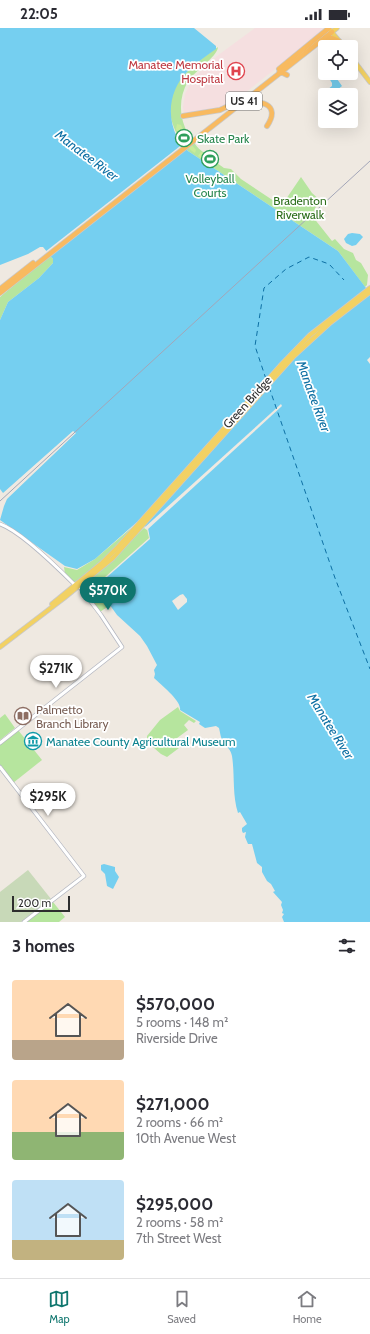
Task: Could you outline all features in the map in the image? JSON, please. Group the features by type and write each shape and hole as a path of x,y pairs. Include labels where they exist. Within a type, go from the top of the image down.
{"highway":[{"path":"324,28 322,37 337,40"},
{"name":"US 41","path":"199,134 288,66 330,29"},
{"name":"US 41","path":"0,293 322,37"},
{"path":"279,73 288,74 288,66"},
{"path":"183,116 220,110 241,100"},
{"path":"236,107 251,102 264,103 269,107 271,114 270,122 267,126"},
{"name":"US 41","path":"0,289 46,255"}],"main road":[{"name":"US 41","path":"330,29 337,28"},
{"path":"330,29 338,40"},
{"path":"358,66 370,82"},
{"name":"Green Bridge","path":"138,528 294,356 330,323 370,290"},
{"path":"43,613 64,598 80,582 96,570 138,528"},
{"path":"0,647 113,558 138,528"}],"street":[{"path":"0,524 14,532 39,551 77,586 101,615 122,647 0,743"},
{"path":"0,767 84,876 24,922"}],"shaded area":[{"name":"Manatee Memorial Hospital","path":"255,28 323,28 320,33 288,59 223,109 184,114 183,107 185,94 194,77 217,56"}],"green space":[{"name":"Bradenton Riverwalk","path":"218,47 217,51 210,60 191,77 184,89 181,114 190,137 201,151 215,155 218,160 217,163 224,168 231,169 241,179 280,205 282,205 301,177 312,193 322,202 315,208 313,217 332,241 335,239 344,249 353,253 356,260 361,263 368,275 367,285 365,287 338,251 188,151 181,141 172,122 170,112 170,102 173,92 178,83 190,69"},
{"name":"Skate Park","path":"177,124 181,125 186,138 196,150 195,153 186,146 179,136 176,129"},
{"name":"Volleyball Courts","path":"201,152 215,158 217,162 213,166 198,156"},
{"path":"50,255 53,259 53,263 39,278 8,302 0,320 0,297"},
{"path":"136,524 137,525 109,555 75,584 65,574 64,567 77,570 95,559"},
{"path":"145,527 149,538 105,577 100,591 110,605 100,612 83,585"},
{"path":"178,707 180,711 196,721 194,723 189,720 184,725 188,730 173,741 179,748 167,757 147,742 147,736 160,720"},
{"path":"5,714 15,728 0,740 0,718"},
{"path":"18,730 42,760 13,783 0,766 0,744"},
{"path":"28,870 51,899 21,922 0,922 0,892"},
{"path":"53,902 65,917 59,922 26,922"}],"water":[{"name":"Manatee River","path":"0,28 194,28 216,46 216,49 187,72 181,79 173,94 171,111 172,120 178,139 188,151 338,251 370,295 370,357 367,360 370,364 370,922 284,922 282,917 284,914 282,913 282,902 273,892 275,891 262,872 262,867 257,863 252,844 248,844 245,837 246,832 243,833 242,831 242,828 247,824 240,812 238,813 236,806 232,756 230,750 222,740 219,728 216,726 205,728 199,724 200,722 180,710 178,702 154,678 154,670 157,665 147,646 140,636 117,615 102,594 103,584 107,577 150,539 148,528 137,522 95,559 77,569 65,566 0,520 7,499 76,433 73,431 3,493 0,489 0,320 8,302 39,278 53,263 53,259 43,247 40,247 28,254 0,265"},
{"path":"330,80 338,80 342,86 340,88 330,88 332,86"},
{"path":"348,234 360,234 363,237 356,245 352,246 346,243 344,239"},
{"path":"104,864 115,867 115,871 119,877 113,889 107,886 105,874 101,870 101,865"}],"pier":[{"path":"184,143 187,147 48,257 45,252"},
{"path":"281,404 282,406 147,530 144,528"},
{"path":"183,594 187,599 187,602 178,610 172,601"}],"ferry route":[{"path":"266,379 255,346 264,288 286,269 309,257 329,264 344,280"},
{"path":"269,387 335,578 370,669"}],"railway":[{"path":"0,501 370,161"}],"place":[{"name":"Manatee Memorial Hospital","path":"236,71"},
{"name":"Skate Park","path":"184,138"},
{"name":"Volleyball Courts","path":"210,159"},
{"name":"Palmetto Branch Library","path":"23,716"},
{"name":"Manatee County Agricultural Museum","path":"33,741"}]}
